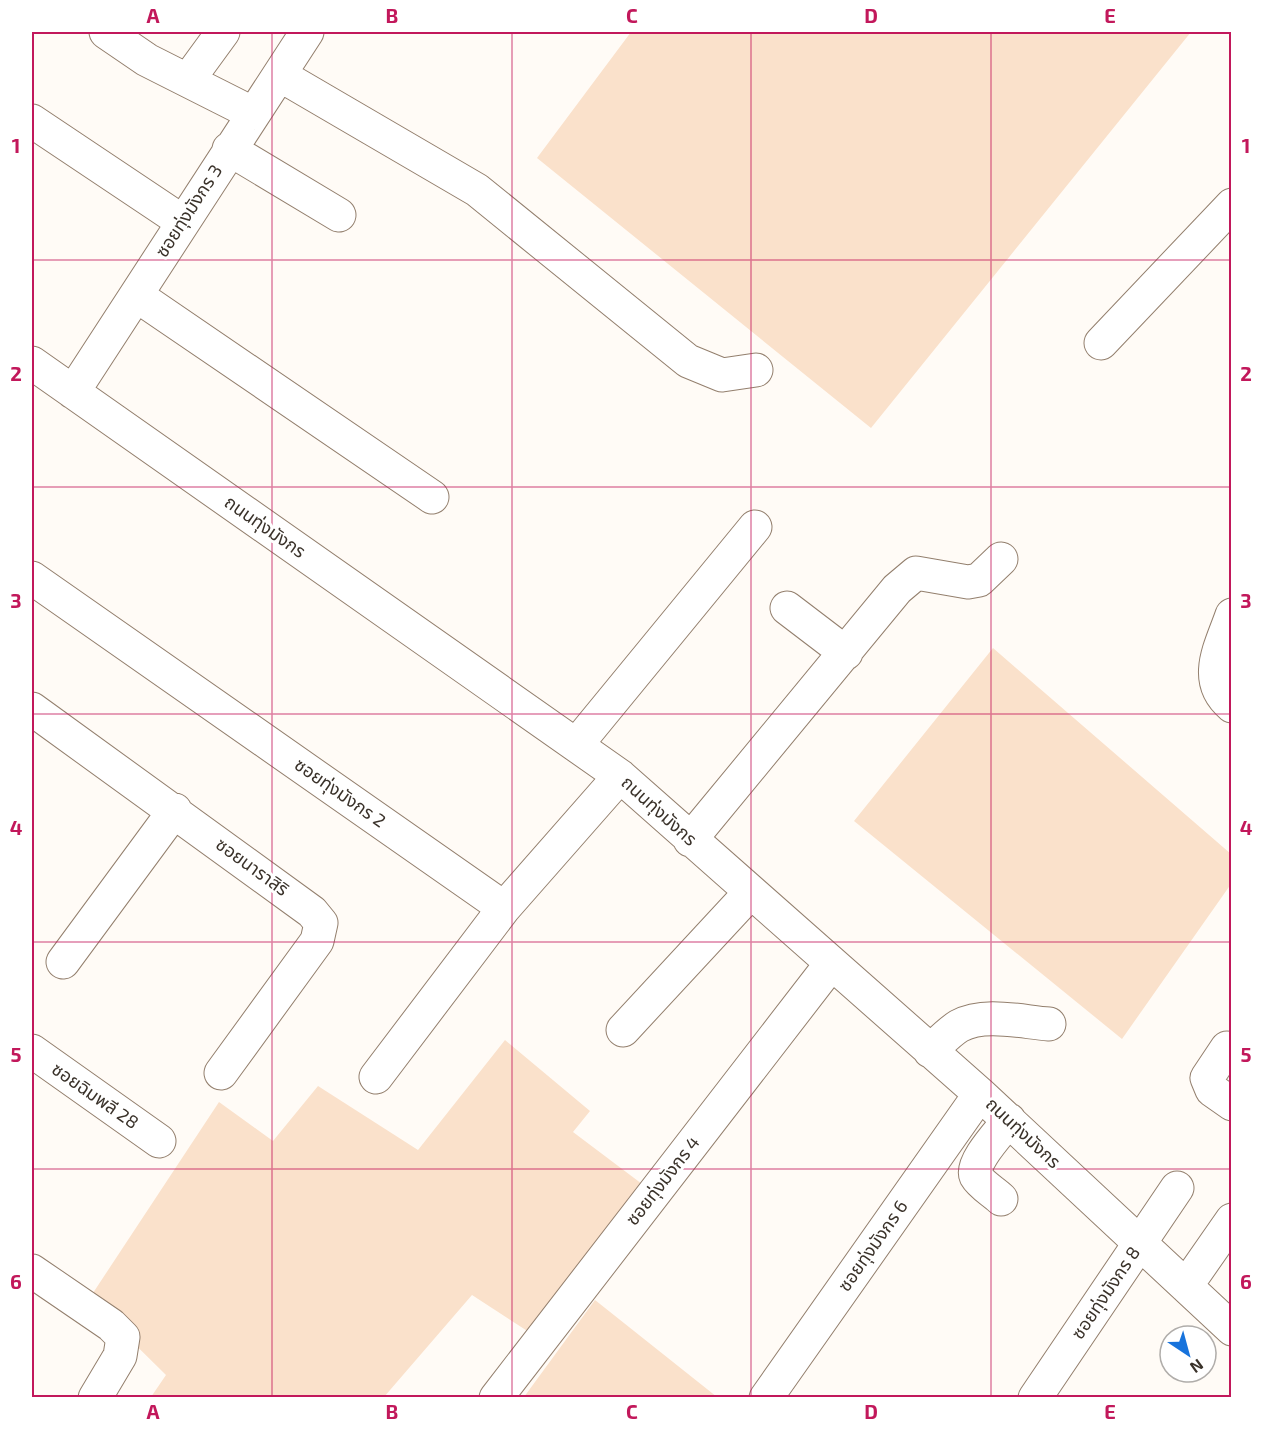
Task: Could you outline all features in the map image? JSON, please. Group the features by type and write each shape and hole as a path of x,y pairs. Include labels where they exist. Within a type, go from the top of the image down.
{"street":[{"path":"106,32 147,60 252,113"},
{"path":"188,80 223,32"},
{"name":"ซอยทุ่งมังกร 3","path":"74,392 252,113 280,75 307,32"},
{"path":"280,75 477,190 688,361 722,375 756,370"},
{"path":"32,121 183,222"},
{"path":"229,149 339,215"},
{"path":"1101,343 1232,205"},
{"path":"136,295 432,497"},
{"name":"ถนนทุ่งมังกร","path":"32,363 620,776 750,893 981,1094 1232,1329"},
{"path":"577,744 755,527"},
{"path":"690,840 897,589 916,573 968,582 979,580 1001,559"},
{"name":"ซอยทุ่งมังกร 2","path":"32,578 504,908"},
{"path":"787,609 846,653"},
{"path":"1232,615 1214,671 1216,688 1232,706"},
{"name":"ซอยนาราสิริ","path":"32,709 175,810 312,912 321,923 317,941 221,1073"},
{"path":"376,1077 504,908 620,776"},
{"path":"63,962 175,810"},
{"path":"623,1029 750,893"},
{"name":"ซอยทุ่งมังกร 4","path":"496,1398 831,964"},
{"path":"930,1051 957,1026 967,1022 986,1019 1049,1024"},
{"path":"1227,1047 1207,1078 1212,1090 1232,1104"},
{"name":"ซอยฉิมพลี 28","path":"32,1051 159,1141"},
{"name":"ซอยทุ่งมังกร 6","path":"766,1398 981,1094"},
{"path":"1001,1199 977,1178 975,1170 977,1161 1009,1120"},
{"name":"ซอยทุ่งมังกร 8","path":"1035,1398 1177,1188"},
{"path":"1186,1286 1232,1220"},
{"path":"32,1271 111,1325 123,1337 120,1356 95,1398"}],"shaded area":[{"path":"631,32 1191,32 871,428 537,158"},
{"path":"993,648 1231,854 1231,884 1122,1039 854,821"},
{"path":"505,1040 590,1111 573,1132 650,1190 532,1334 472,1295 384,1397 151,1397 166,1375 89,1299 219,1102 273,1141 318,1086 418,1150"},
{"path":"595,1300 717,1397 524,1397"}]}
